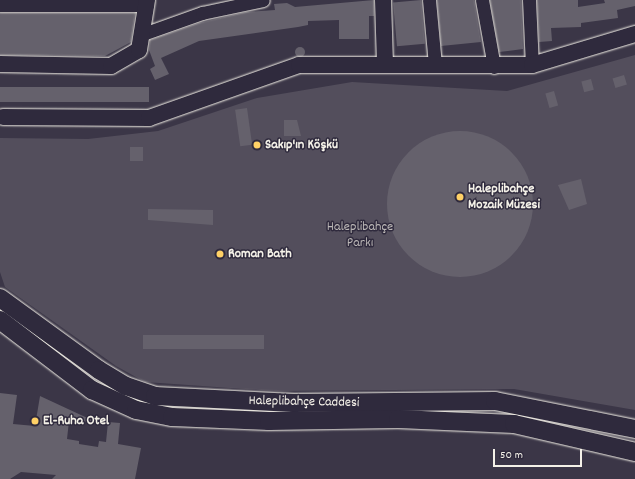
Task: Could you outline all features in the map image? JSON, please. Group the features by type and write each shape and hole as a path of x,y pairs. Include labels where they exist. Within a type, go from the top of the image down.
{"main road":[{"name":"Haleplibahçe Caddesi","path":"0,298 99,370 126,386 155,396 294,403 495,401 635,430"},
{"name":"Haleplibahçe Caddesi","path":"0,320 92,390 136,410 172,417 269,421 398,419 514,424 635,452"}],"street":[{"path":"143,34 202,13 263,0"},
{"path":"383,0 385,65"},
{"path":"428,0 435,65"},
{"path":"482,0 494,67"},
{"path":"529,0 532,65"},
{"path":"0,5 147,3 143,34 139,50 111,66 0,64"},
{"path":"1,117 149,118 299,65 435,65 494,67 532,65 635,34"}],"green space":[{"name":"Haleplibahçe Parkı","path":"635,55 635,410 514,389 275,391 145,382 116,366 5,287 0,272 0,138 88,139 158,131 257,98 352,82 507,91"}],"building":[{"path":"374,0 374,16 369,16 369,39 339,39 339,20 308,21 308,25 298,27 199,41 161,58 169,74 155,80 150,69 155,66 149,50 150,40 199,23 246,12 275,10 274,4 287,3 295,7"},
{"path":"421,0 425,44 397,46 393,2"},
{"path":"437,0 474,0 481,42 441,46"},
{"path":"490,0 521,0 523,49 499,52"},
{"path":"537,0 578,0 578,7 605,3 604,0 635,0 635,6 617,10 618,18 581,23 581,27 551,28 552,41 539,42"},
{"path":"0,13 135,13 131,42 105,56 0,55"},
{"path":"298,47 302,47 304,48 304,56 298,57 295,54 295,50"},
{"path":"624,75 627,85 615,88 613,79"},
{"path":"591,79 594,90 584,92 581,82"},
{"path":"0,87 149,87 149,102 0,102"},
{"path":"554,91 558,105 549,108 545,93"},
{"path":"247,108 252,145 240,146 235,110"},
{"path":"284,120 297,120 301,136 284,136"},
{"name":"Haleplibahçe Mozaik Müzesi","path":"460,131 481,134 488,137 506,148 516,158 530,183 533,204 530,225 527,232 516,250 506,260 481,274 460,277 439,274 432,271 414,260 404,250 390,225 387,204 390,183 393,176 404,158 414,148 439,134"},
{"path":"130,147 143,147 143,161 130,161"},
{"path":"581,179 587,204 569,210 558,185"},
{"path":"148,209 213,210 213,225 148,220"},
{"path":"143,335 264,335 264,349 143,349"},
{"path":"0,393 17,395 13,424 35,426 40,396 96,422 69,421 67,439 79,441 79,444 98,447 99,441 106,442 108,422 120,423 118,444 141,448 135,479 52,479 56,475 21,472 10,479 0,479"}],"place":[{"name":"Sakıp'ın Köşkü","path":"257,145"},
{"name":"Haleplibahçe Mozaik Müzesi","path":"460,197"},
{"name":"Roman Bath","path":"220,254"},
{"name":"El-Ruha Otel","path":"35,421"}]}
